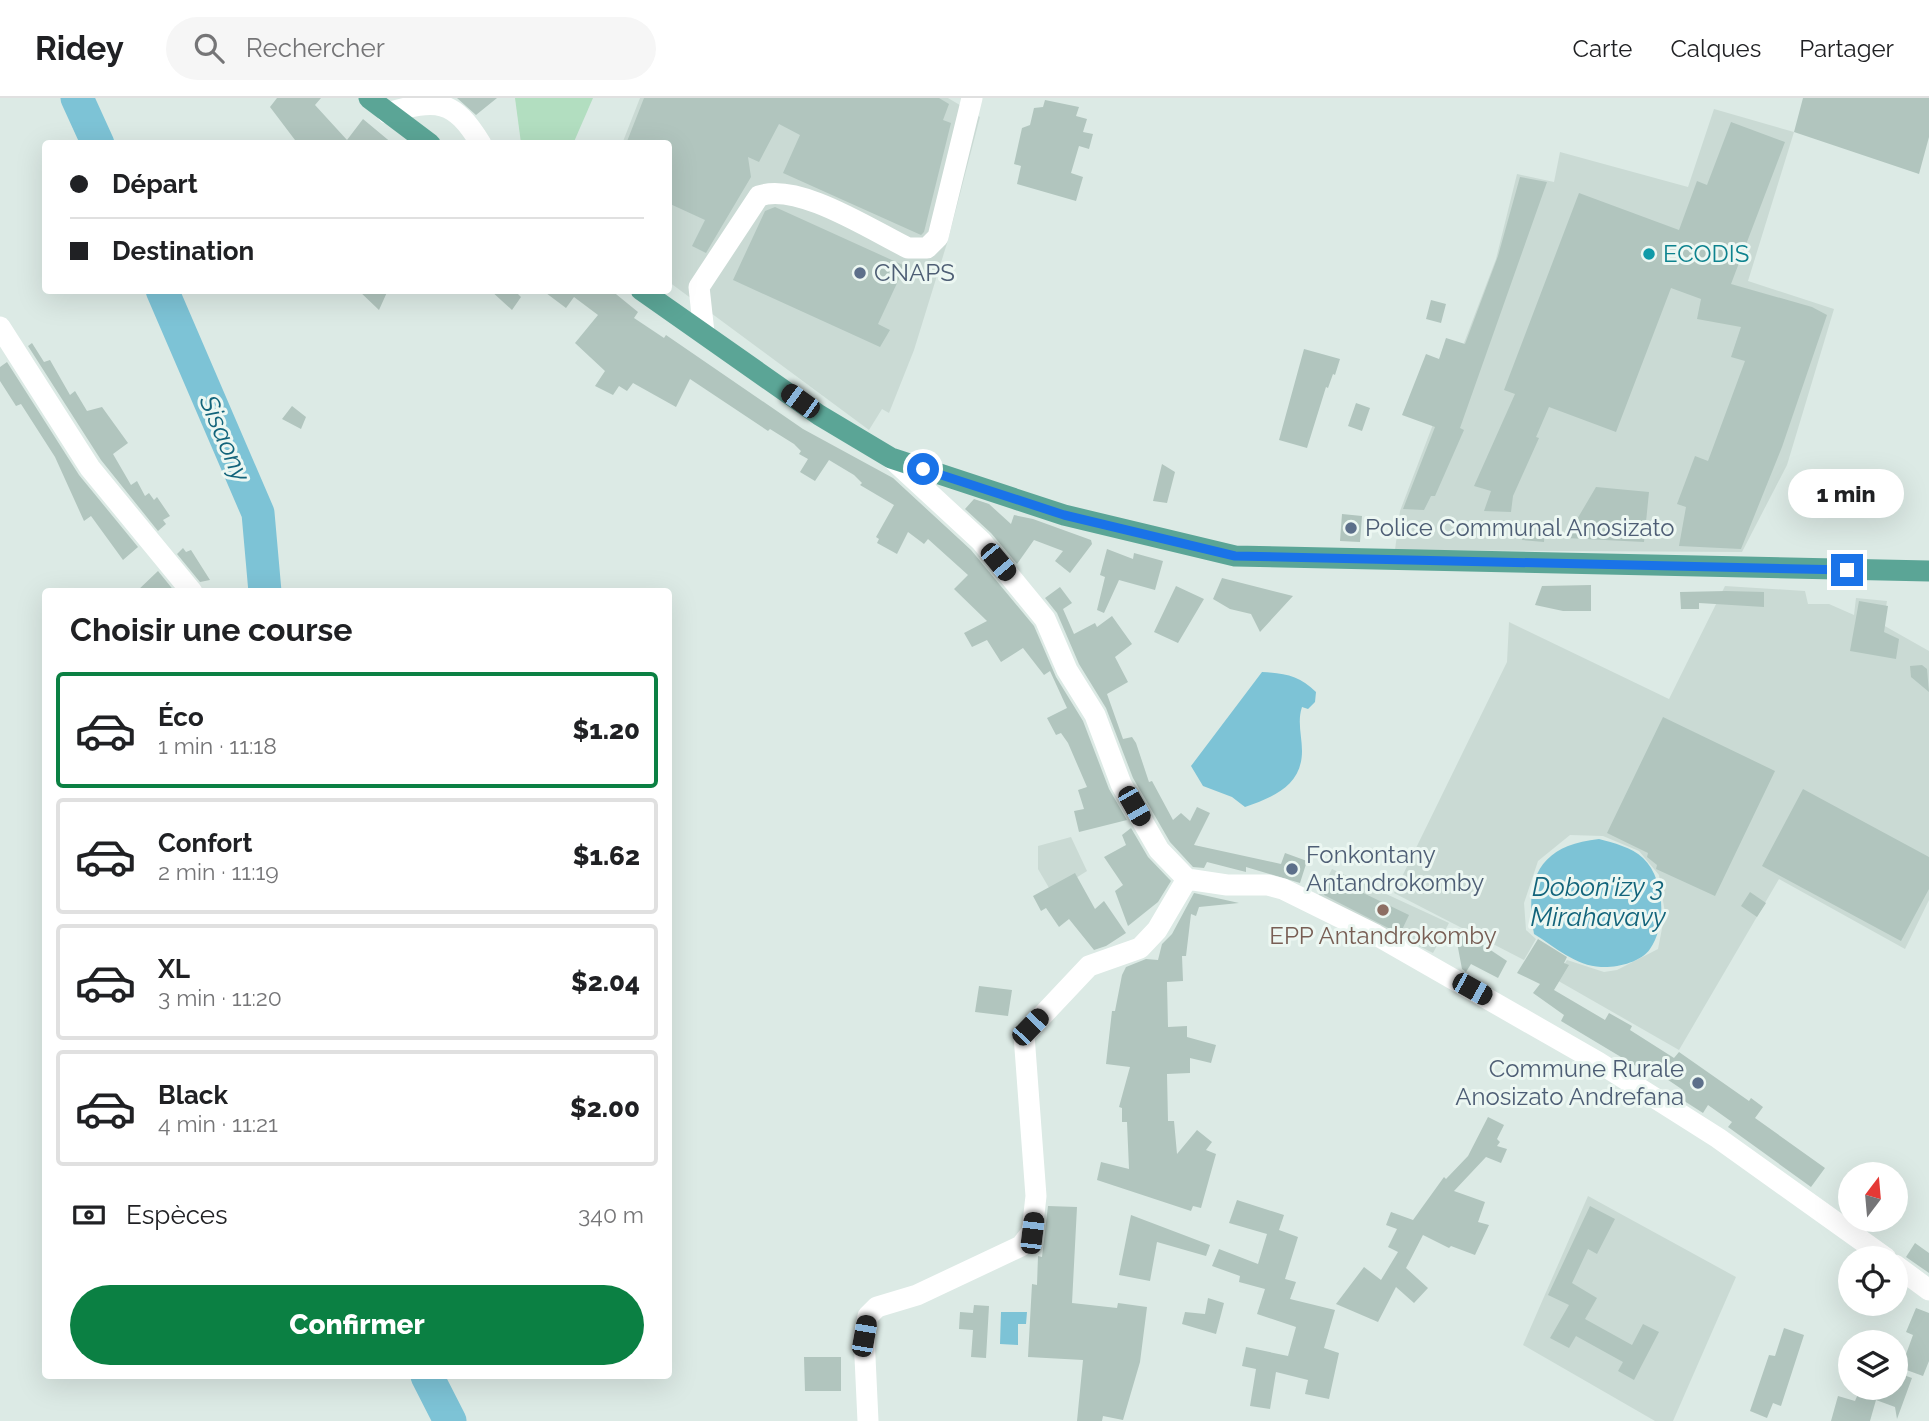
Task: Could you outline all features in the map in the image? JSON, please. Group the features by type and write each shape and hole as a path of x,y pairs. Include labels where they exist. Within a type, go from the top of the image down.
{"main road":[{"path":"369,98 424,140"},
{"path":"647,294 819,415 891,458 1064,515 1235,556 1929,571"}],"street":[{"path":"704,333 699,286 759,196 766,193 773,191 796,194 908,248 927,248 938,237 972,98"},
{"path":"387,113 430,101 443,103 457,109 478,140"},
{"path":"0,327 90,468 189,588"},
{"path":"891,458 981,541 1045,619 1068,670 1095,715 1121,784 1159,850 1187,879 1227,885 1268,885 1283,889 1376,935 1535,1025 1718,1138 1869,1246"},
{"path":"868,1421 864,1336 868,1316 877,1307 916,1295 1021,1246 1032,1233 1036,1196 1024,1035 1089,966 1140,948 1157,930 1187,879"},
{"path":"1908,1275 1929,1290"}],"shaded area":[{"path":"640,98 948,98 980,117 948,240 914,350 889,413 882,409 869,430 672,284 672,140 624,140"},
{"path":"1714,109 1794,132 1748,281 1834,309 1787,465 1742,552 1395,550 1400,511 1496,259 1517,174 1554,182 1560,152 1688,187"},
{"path":"1725,586 1805,591 1808,604 1829,604 1854,615 1856,598 1887,601 1883,625 1929,651 1929,900 1905,949 1779,879 1679,1050 1555,979 1567,960 1604,972 1617,970 1658,949 1665,913 1659,875 1639,851 1603,836 1570,835 1538,861 1524,903 1526,930 1536,939 1524,960 1394,893 1507,662 1509,622 1669,699"},
{"path":"1071,837 1087,871 1052,893 1038,869 1038,846"},
{"name":"EPP Antandrokomby","path":"1332,869 1449,923 1433,953 1318,896"},
{"path":"1588,1196 1736,1277 1673,1421 1655,1421 1523,1345"}],"green space":[{"path":"515,98 593,98 575,140 521,140"}],"water":[{"path":"1262,672 1285,675 1304,682 1316,692 1315,702 1308,709 1302,707 1302,751 1297,773 1275,794 1245,807 1232,797 1203,786 1191,766"},
{"name":"Dobon'izy 3 Mirahavavy","path":"1599,839 1628,848 1643,858 1656,878 1661,902 1659,927 1646,954 1635,961 1601,967 1574,960 1534,934 1532,914 1535,881 1550,857 1563,848"},
{"path":"1001,1312 1027,1312 1026,1324 1018,1324 1018,1345 1000,1344"}],"building":[{"path":"277,98 321,98 315,105 347,140 295,140 270,107"},
{"path":"457,98 497,98 476,115"},
{"path":"644,98 939,98 949,104 943,120 951,123 924,232 921,235 783,173 800,135 779,124 759,162 748,157 751,177 706,253 692,246 705,220 672,205 672,140 628,140"},
{"path":"1803,98 1929,98 1929,137 1919,174 1794,132"},
{"path":"1045,100 1079,107 1076,116 1087,119 1083,132 1093,134 1089,149 1079,146 1071,173 1083,177 1076,201 1017,184 1021,166 1014,164 1022,128 1030,125 1034,108 1043,107"},
{"path":"363,119 388,140 347,140"},
{"path":"1731,122 1785,142 1731,284 1812,307 1827,315 1782,447 1741,549 1679,546 1686,507 1677,504 1695,456 1708,461 1745,361 1731,357 1741,327 1697,319 1701,299 1671,288 1616,432 1549,407 1536,437 1539,438 1513,496 1511,512 1484,511 1491,491 1474,486 1515,394 1504,390 1579,193 1679,230 1697,181 1707,185"},
{"path":"1520,177 1547,182 1460,428 1464,430 1435,496 1431,496 1424,510 1403,509 1435,427 1402,415 1426,354 1439,359 1446,338 1465,344 1498,256"},
{"path":"775,207 905,266 878,324 890,330 880,347 733,280 765,211"},
{"path":"362,294 386,294 379,310"},
{"path":"494,294 518,294 521,297 512,310"},
{"path":"547,294 616,294 638,312 634,318 664,338 666,335 803,429 893,478 971,550 1034,626 1056,677 1083,721 1109,789 1127,820 1079,832 1074,811 1084,809 1078,790 1087,787 1068,743 1061,733 1056,735 1047,718 1067,708 1050,671 1044,675 1023,648 1001,662 987,640 972,647 964,633 987,621 954,589 968,575 928,539 924,544 908,532 897,554 877,543 879,539 876,537 894,505 860,485 862,483 854,475 829,460 815,481 800,472 808,459 799,454 801,451 794,444 770,429 768,431 690,379 676,407 633,383 627,391 619,386 613,395 595,386 605,371 575,343 598,315 574,297 566,308"},
{"path":"1431,300 1446,304 1441,323 1426,319"},
{"path":"32,343 44,362 50,360 70,395 75,391 87,411 102,407 128,443 113,454 131,485 137,481 145,496 149,493 154,500 157,497 170,516 163,520 166,524 158,531 101,460 28,346"},
{"path":"1304,349 1340,359 1335,375 1333,374 1328,388 1326,387 1307,448 1279,440"},
{"path":"7,362 79,475 138,547 123,560 91,516 84,521 55,457 21,404 16,406 0,381 0,367"},
{"path":"1356,403 1370,408 1362,431 1348,426"},
{"path":"292,406 306,417 301,429 282,419"},
{"path":"1162,464 1175,472 1167,503 1153,501"},
{"path":"1596,487 1649,492 1644,542 1566,538"},
{"path":"974,499 989,504 1011,524 1014,515 1033,519 1091,540 1092,544 1070,573 1055,561 1063,551 1034,540 1017,564 991,533 965,509"},
{"name":"Police Communal Anosizato","path":"1342,514 1362,516 1360,542 1340,541"},
{"path":"1523,523 1545,525 1544,542 1522,540"},
{"path":"183,548 186,552 191,550 210,580 200,582 177,554"},
{"path":"1107,549 1133,559 1134,553 1163,561 1155,590 1119,580 1104,613 1097,610 1105,577 1100,575"},
{"path":"158,571 172,588 140,588"},
{"path":"1222,578 1293,596 1260,632 1251,614 1230,609 1213,599"},
{"path":"1591,585 1591,611 1563,611 1535,605 1542,586"},
{"path":"1176,586 1204,599 1178,643 1154,632"},
{"path":"1060,587 1072,603 1063,609 1074,634 1095,623 1097,627 1112,616 1132,644 1115,657 1128,682 1107,694 1123,739 1132,737 1136,743 1149,782 1152,781 1173,820 1181,813 1190,821 1197,807 1210,813 1194,845 1281,864 1285,853 1307,861 1300,883 1246,867 1246,872 1207,862 1204,868 1193,867 1170,842 1133,778 1106,708 1079,664 1057,613 1045,598"},
{"path":"1680,592 1764,592 1764,607 1699,603 1699,609 1681,609"},
{"path":"1859,601 1888,606 1884,632 1899,639 1896,659 1850,651"},
{"path":"1922,665 1927,669 1929,692 1911,677 1910,666"},
{"path":"1663,717 1775,771 1715,896 1656,869 1657,865 1647,857 1648,853 1607,833"},
{"path":"1803,789 1929,857 1929,889 1901,941 1762,866"},
{"path":"1131,828 1148,857 1171,881 1158,902 1128,926 1115,891 1123,885 1104,857 1126,845 1122,835"},
{"path":"1075,873 1095,909 1104,901 1126,933 1094,950 1069,919 1059,927 1046,908 1041,911 1033,896"},
{"path":"1332,878 1409,915 1400,934 1324,895"},
{"path":"1750,892 1766,903 1757,917 1741,906"},
{"path":"1194,893 1239,903 1199,907 1196,916 1191,914 1186,956 1182,956 1183,981 1167,982 1168,1027 1187,1026 1187,1037 1216,1045 1211,1063 1190,1058 1190,1073 1167,1074 1168,1121 1174,1121 1177,1154 1197,1130 1212,1142 1206,1150 1216,1154 1201,1208 1193,1206 1191,1211 1097,1180 1101,1162 1129,1169 1127,1122 1122,1122 1122,1108 1119,1107 1130,1067 1106,1064 1112,1011 1115,1011 1122,975 1126,967 1146,959 1158,960 1162,944 1172,934"},
{"path":"1455,932 1480,943 1507,961 1498,978 1471,964 1466,972 1462,969"},
{"path":"1538,939 1567,957 1564,963 1569,965 1554,990 1605,1020 1609,1013 1632,1026 1630,1030 1674,1058 1679,1052 1749,1101 1751,1098 1763,1107 1755,1118 1825,1168 1811,1187 1728,1127 1732,1122 1708,1105 1703,1113 1678,1097 1683,1090 1649,1067 1646,1072 1561,1021 1564,1015 1533,993 1540,984 1517,973"},
{"path":"979,986 1012,990 1008,1016 975,1012"},
{"path":"1488,1117 1504,1125 1497,1139 1500,1142 1497,1146 1507,1149 1501,1163 1486,1157 1454,1191 1485,1202 1478,1222 1489,1225 1475,1255 1451,1246 1449,1248 1423,1235 1406,1268 1428,1288 1414,1303 1396,1287 1378,1322 1336,1304 1364,1267 1381,1280 1398,1252 1388,1247 1397,1229 1386,1225 1391,1212 1413,1220 1444,1177 1446,1179 1468,1156"},
{"path":"1237,1200 1284,1215 1279,1230 1298,1237 1285,1279 1296,1282 1290,1299 1335,1310 1324,1348 1339,1353 1329,1399 1305,1394 1308,1380 1276,1372 1270,1409 1250,1406 1256,1369 1242,1366 1246,1347 1288,1356 1296,1327 1257,1314 1265,1289 1239,1282 1240,1276 1212,1266 1219,1249 1258,1264 1267,1234 1229,1223"},
{"path":"1048,1206 1077,1207 1072,1303 1117,1308 1118,1303 1147,1307 1140,1362 1123,1420 1103,1416 1102,1421 1077,1421 1083,1360 1028,1357 1032,1284 1037,1285 1038,1256 1042,1257"},
{"path":"1590,1206 1615,1219 1597,1254 1588,1249 1572,1283 1597,1298 1585,1319 1632,1345 1643,1324 1659,1332 1634,1380 1618,1371 1623,1362 1576,1336 1569,1348 1550,1338 1569,1305 1548,1295"},
{"path":"1131,1215 1210,1245 1206,1256 1157,1242 1150,1281 1119,1275"},
{"path":"1915,1243 1929,1253 1929,1273 1908,1258"},
{"path":"1208,1298 1224,1303 1216,1334 1182,1324 1185,1312 1205,1314"},
{"path":"974,1305 989,1306 986,1358 971,1357 973,1330 959,1329 960,1312 973,1313"},
{"path":"1916,1308 1929,1313 1929,1361 1923,1376 1908,1371 1908,1349 1913,1335 1907,1330"},
{"path":"1784,1328 1804,1335 1781,1406 1773,1403 1767,1418 1750,1411 1769,1355 1775,1356"},
{"path":"804,1357 841,1357 841,1391 805,1391"},
{"path":"1838,1396 1838,1400 1876,1400 1870,1421 1831,1421"},
{"path":"1876,1400 1904,1400 1897,1419 1895,1407"}],"waterway":[{"name":"Sisaony","path":"77,98 96,140"},
{"name":"Sisaony","path":"164,294 258,513 265,588"},
{"name":"Sisaony","path":"429,1379 450,1421"}],"place":[{"name":"ECODIS","path":"1649,254"},
{"name":"CNAPS","path":"860,273"},
{"name":"Police Communal Anosizato","path":"1351,528"},
{"name":"Fonkontany Antandrokomby","path":"1292,869"},
{"name":"EPP Antandrokomby","path":"1383,910"},
{"name":"Commune Rurale Anosizato Andrefana","path":"1698,1083"}],"route":[{"path":"923,469 1064,515 1235,556 1847,570"}]}
